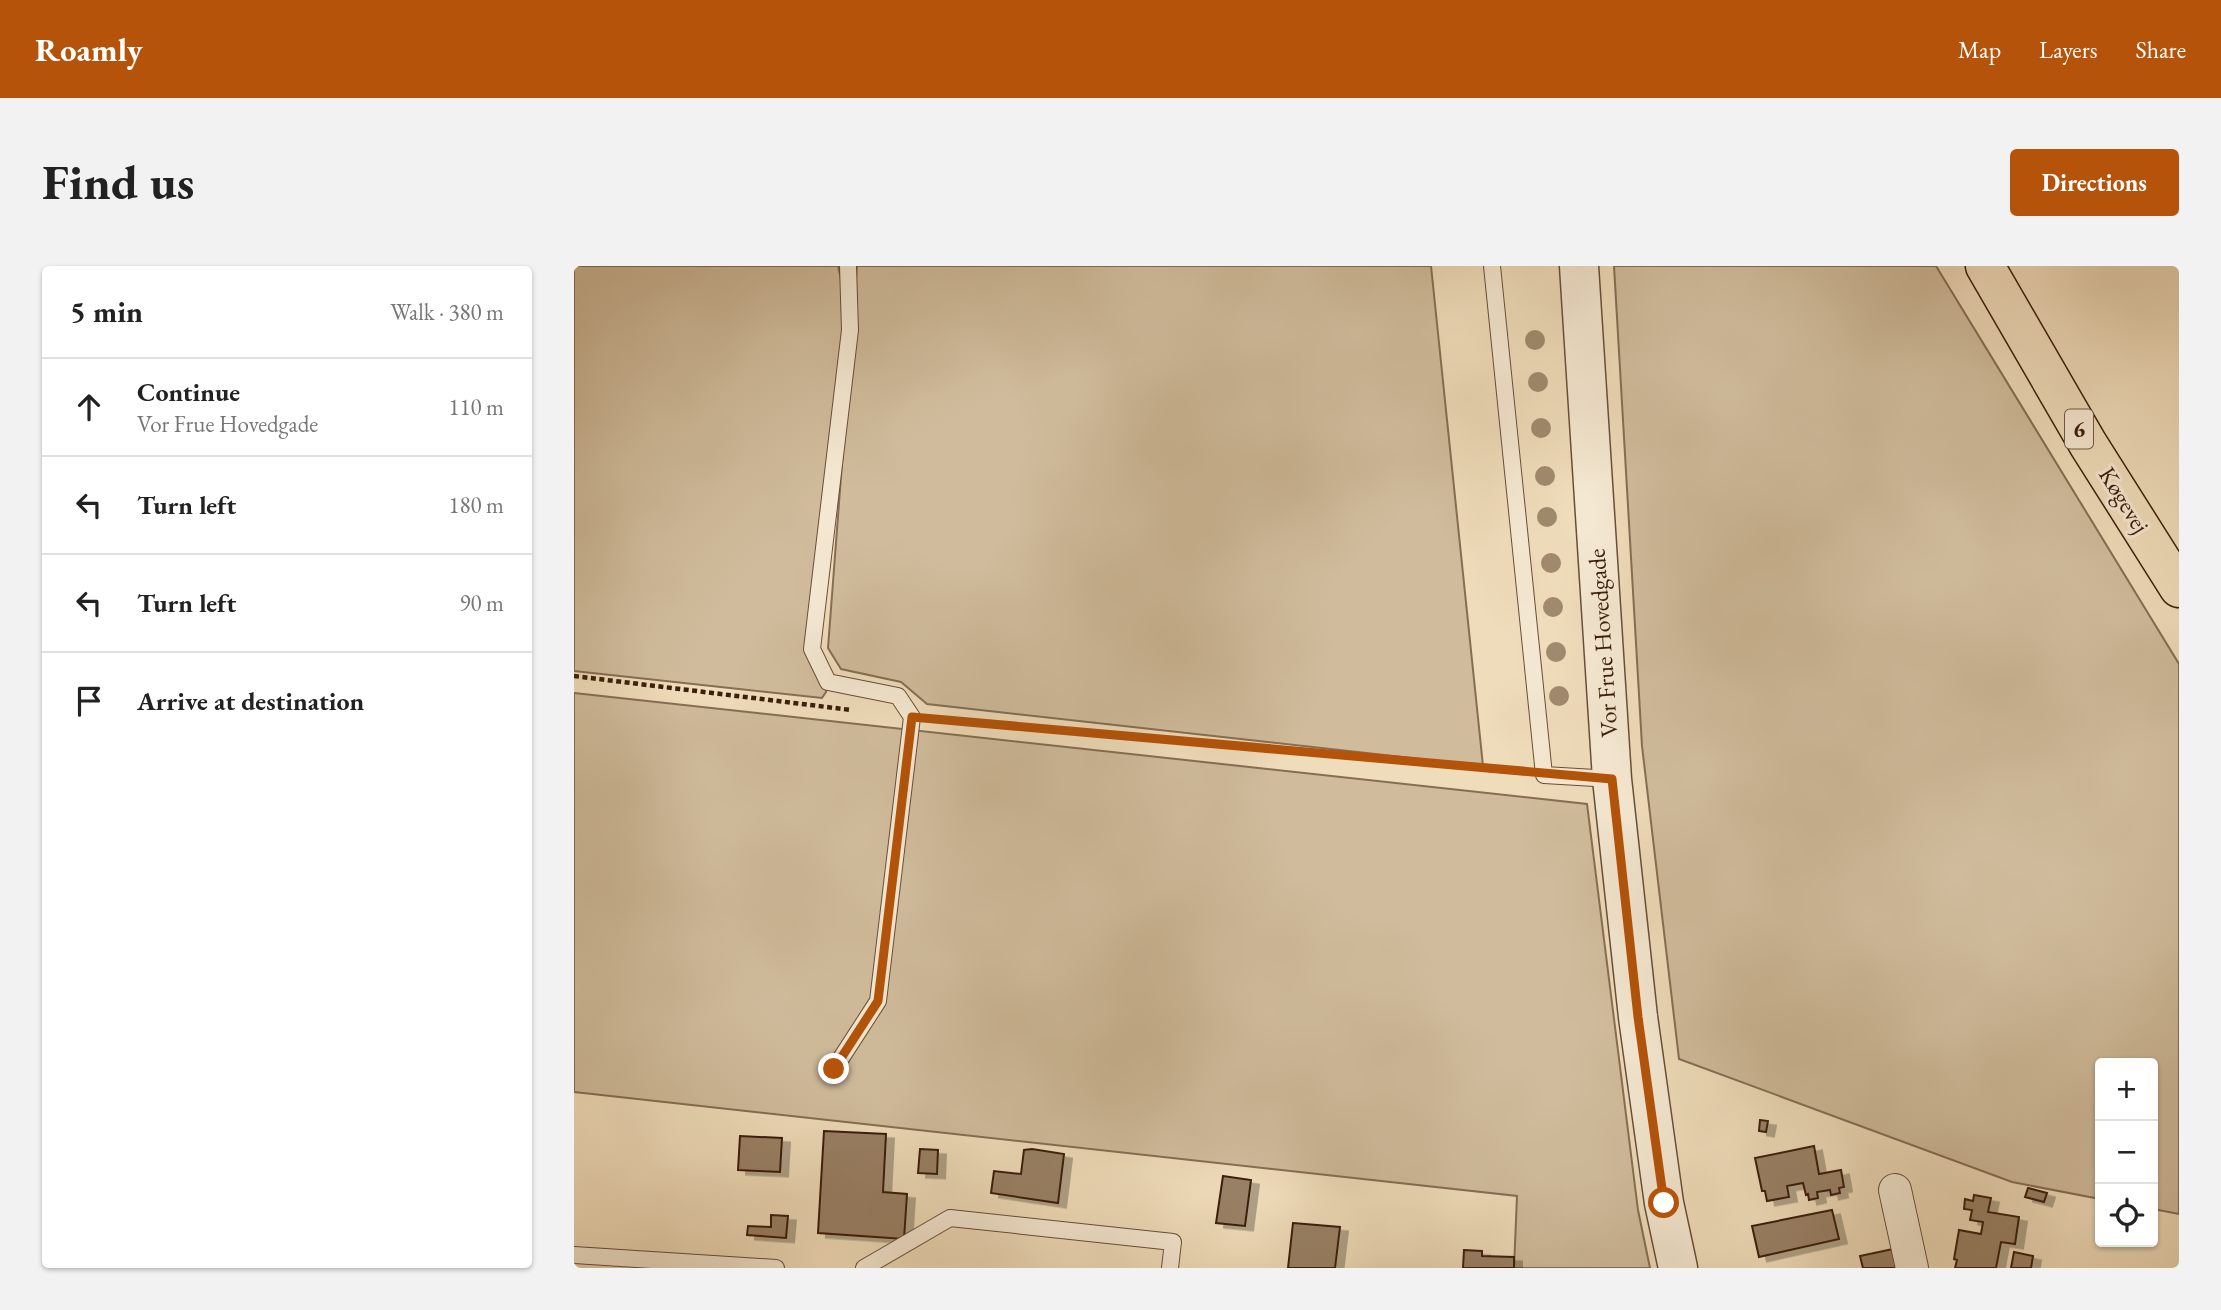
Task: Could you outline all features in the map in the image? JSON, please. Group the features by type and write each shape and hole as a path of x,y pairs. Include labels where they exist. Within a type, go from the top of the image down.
{"main road":[{"name":"Køgevej","path":"1985,266 2088,444 2179,588"}],"street":[{"name":"Vor Frue Hovedgade","path":"1579,266 1612,779 1640,1031 1664,1203 1678,1268"},
{"path":"1895,1190 1912,1268"}],"lane":[{"path":"834,1069 878,1001 912,717 898,696 828,682 812,649 850,330 848,266"},
{"path":"1492,266 1544,775 1612,779"},
{"path":"864,1268 950,1218 1173,1242 1170,1268"},
{"path":"574,1255 776,1268"}],"path":[{"path":"574,676 858,711"},
{"path":"912,717 1544,775"}],"shaded area":[{"path":"574,266 838,266 843,331 805,647 826,687 822,698 574,671"},
{"path":"857,266 1431,266 1483,766 927,704 901,682 841,669 828,648"},
{"path":"1614,266 1936,266 2179,664 2179,1214 2158,1210 2158,1058 2095,1058 2095,1198 2012,1182 1679,1059 1642,746"},
{"path":"574,693 1587,804 1638,1210 1650,1268 1514,1268 1517,1196 574,1092"}],"building":[{"path":"1760,1120 1768,1121 1766,1132 1759,1131"},
{"path":"824,1131 886,1134 883,1192 907,1194 904,1239 818,1233"},
{"path":"740,1136 782,1138 780,1172 738,1170"},
{"path":"1814,1146 1819,1174 1841,1170 1844,1187 1839,1188 1840,1193 1831,1195 1830,1190 1817,1192 1818,1198 1809,1200 1803,1183 1787,1186 1789,1197 1767,1201 1765,1191 1762,1191 1755,1158"},
{"path":"920,1149 938,1150 937,1174 918,1173"},
{"path":"1024,1150 1064,1154 1058,1203 991,1193 994,1171 1021,1174"},
{"path":"1223,1176 1251,1180 1245,1226 1216,1223"},
{"path":"2028,1188 2047,1193 2044,1202 2025,1197"},
{"path":"1974,1195 1991,1198 1988,1212 2019,1217 2015,1244 2001,1242 1996,1268 1955,1268 1959,1230 1981,1234 1983,1222 1970,1220 1972,1210 1964,1209 1965,1199 1973,1201"},
{"path":"1832,1210 1839,1239 1759,1257 1752,1226"},
{"path":"771,1215 788,1216 786,1238 747,1235 748,1226 771,1227"},
{"path":"1293,1223 1340,1227 1335,1268 1288,1268"},
{"path":"1893,1249 1897,1268 1863,1268 1860,1256"},
{"path":"1464,1250 1482,1251 1482,1256 1514,1257 1514,1268 1463,1268"},
{"path":"2014,1252 2033,1256 2031,1268 2011,1268"}],"route":[{"path":"834,1069 878,1001 912,717 1612,779 1638,1017 1664,1203"}]}
